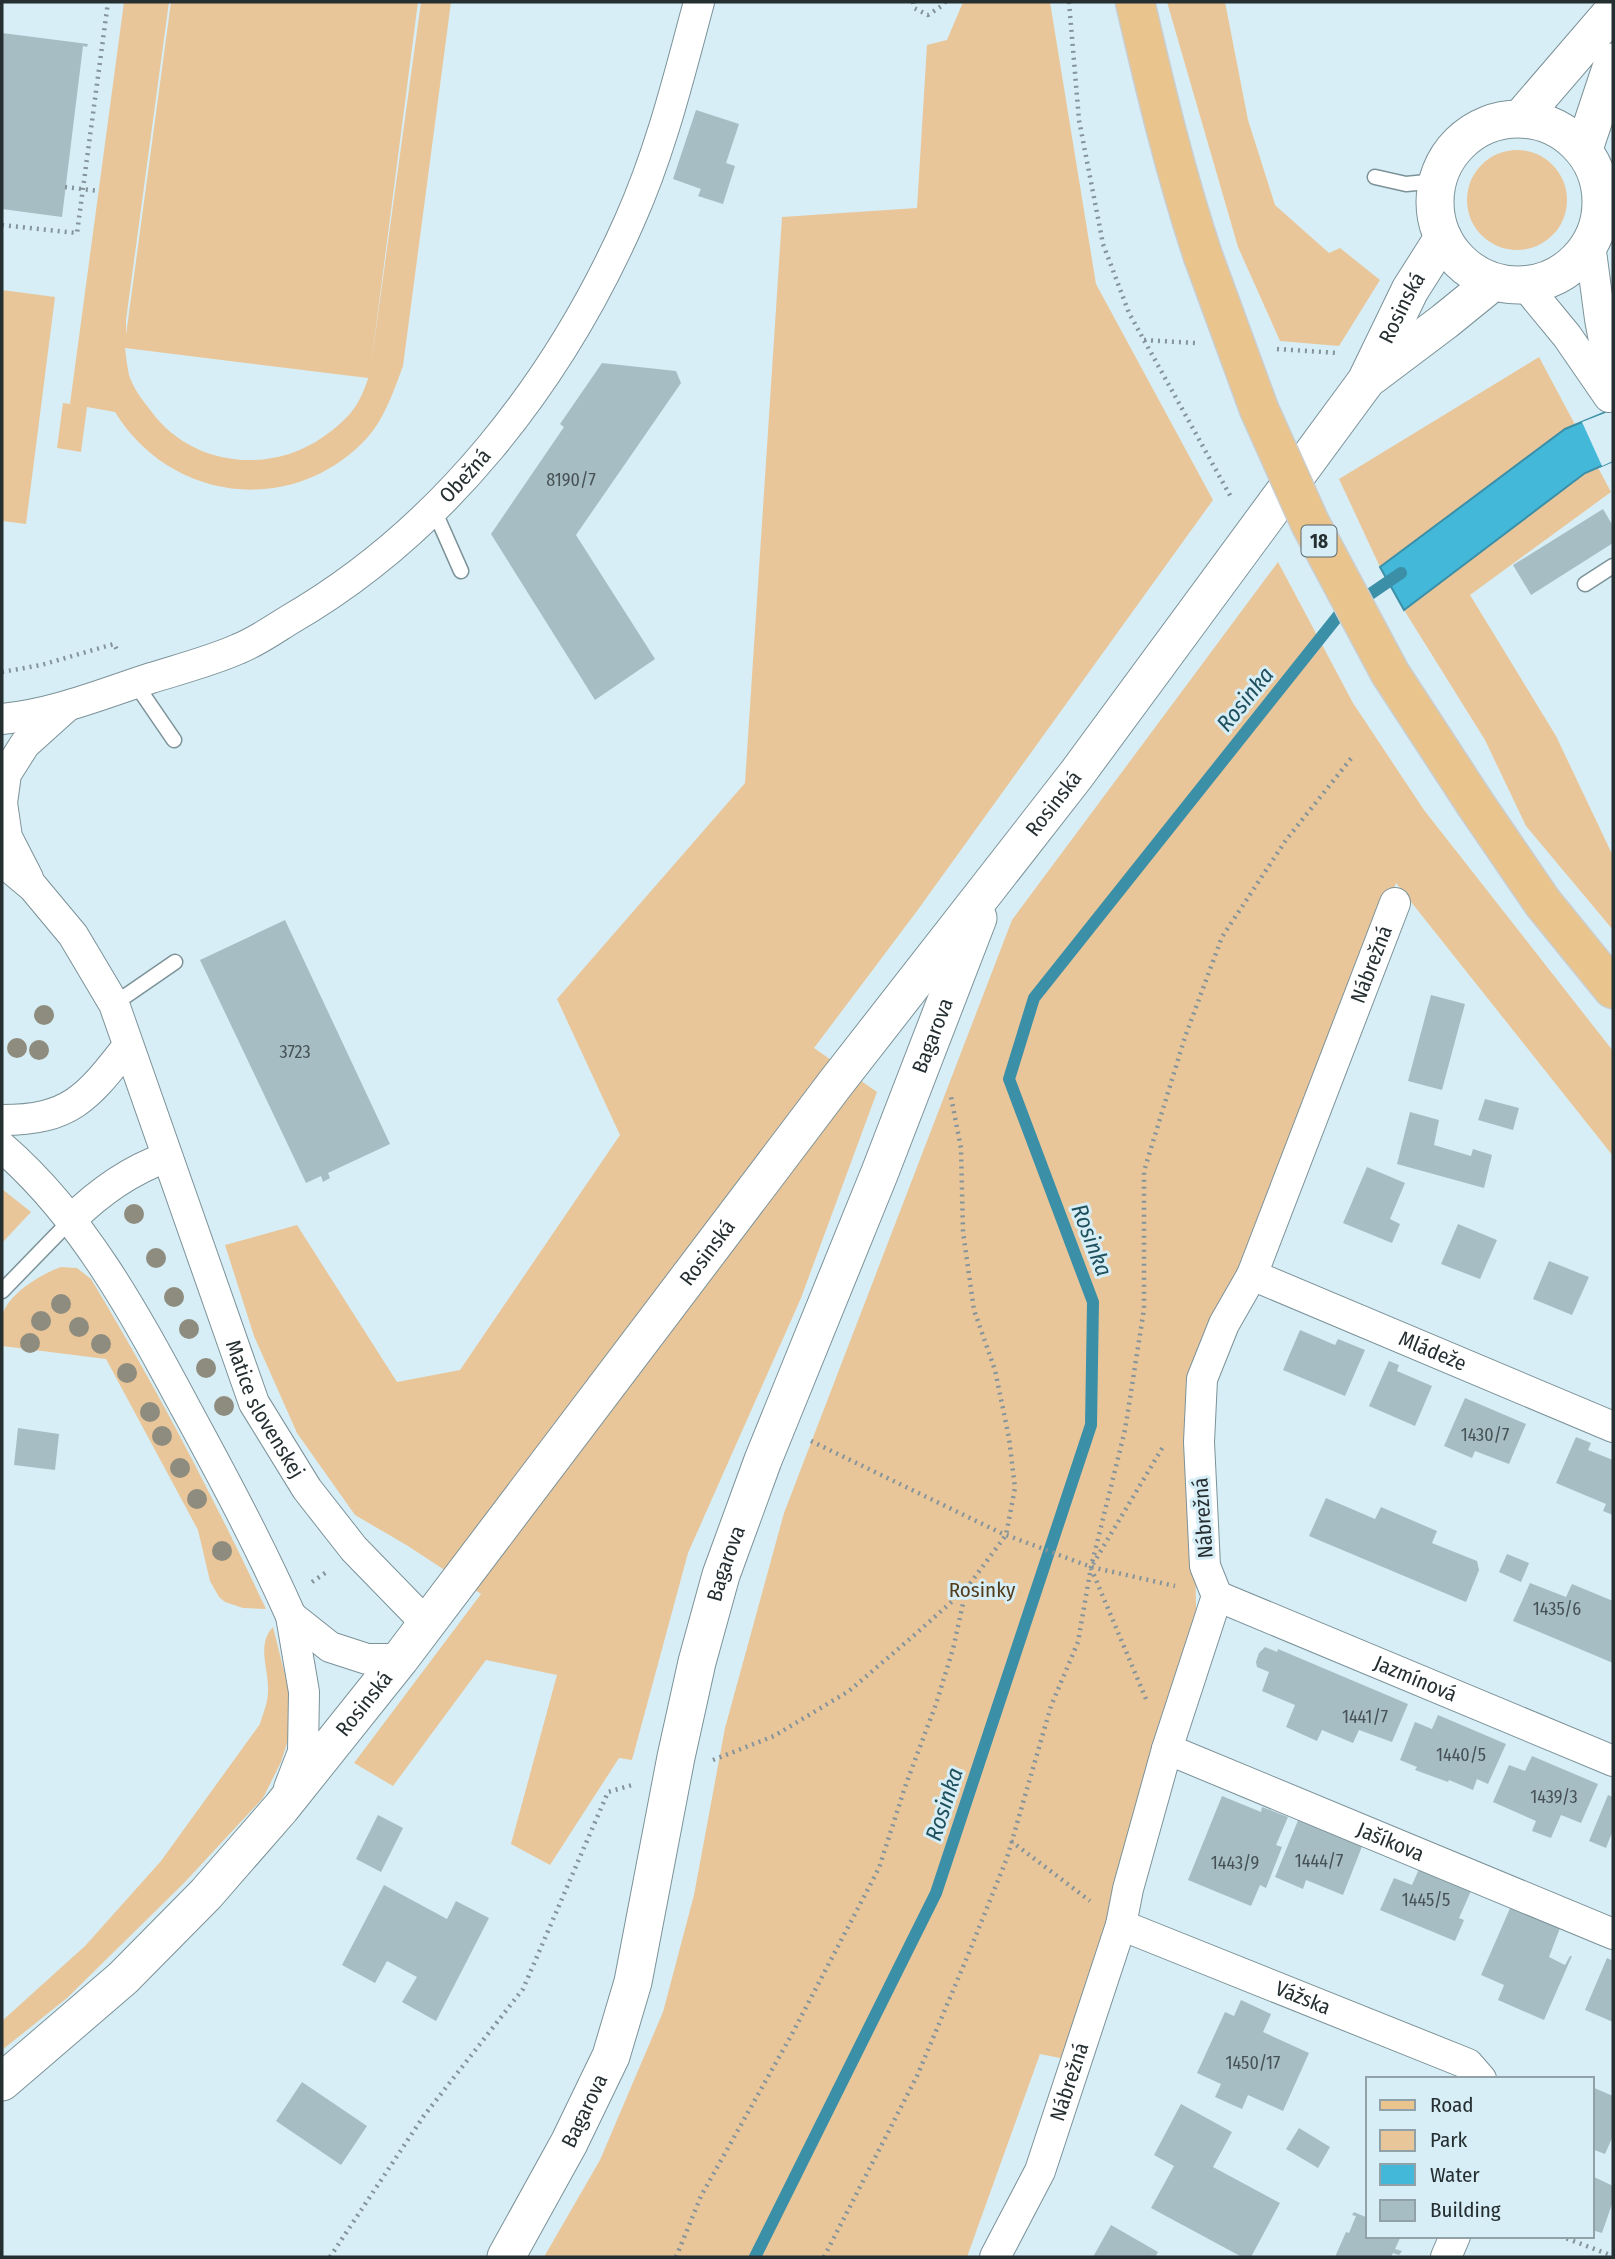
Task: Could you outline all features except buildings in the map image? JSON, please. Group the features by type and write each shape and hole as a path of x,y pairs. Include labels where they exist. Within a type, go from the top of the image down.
{"main road":[{"name":"18","path":"1135,2 1177,173 1203,256 1259,409 1310,523 1390,673 1543,903 1613,989"}],"street":[{"name":"Obežná","path":"2,719 65,708 239,649 319,603 387,552 434,510 498,437 547,373 592,298 630,221 661,139 699,2"},
{"path":"1521,118 1613,11"},
{"path":"1584,149 1613,62"},
{"path":"1509,284 1551,279 1574,265 1590,244 1600,221 1602,197 1597,172 1584,149 1556,126 1521,118 1493,122 1467,135 1448,155 1437,181 1435,210 1443,237 1463,265 1509,284 1567,336 1613,403"},
{"name":"Rosinská","path":"2,2082 123,1978 206,1894 281,1808 400,1659 835,1084 1076,775 1366,380 1410,290 1443,237"},
{"path":"1590,244 1613,390"},
{"name":"Rosinská","path":"1366,380 1445,321 1509,284"},
{"name":"Matice slovenskej","path":"33,887 7,837 2,803 6,774 25,744 65,708"},
{"name":"Matice slovenskej","path":"2,861 33,887 73,935 114,1004 254,1403 307,1489 354,1549 426,1623"},
{"name":"Bagarova","path":"506,2257 569,2143 611,2056 633,1982 697,1662 721,1574 763,1460 880,1172 992,881"},
{"name":"Nábrežná","path":"995,2257 1040,2171 1121,1925 1128,1889 1167,1749 1217,1596 1205,1566 1199,1442 1202,1378 1224,1324 1252,1275 1395,903"},
{"path":"2,1120 42,1118 73,1105 96,1087 128,1046"},
{"path":"2,1147 71,1220 131,1306 257,1542 291,1616 304,1692 303,1752 281,1808"},
{"path":"71,1220 93,1198 146,1164 167,1157"},
{"name":"Mládeže","path":"1252,1275 1613,1427"},
{"name":"Jazmínová","path":"1217,1596 1613,1761"},
{"path":"291,1616 330,1647 367,1659 400,1659"},
{"name":"Jašíkova","path":"1167,1749 1613,1934"},
{"name":"Vážska","path":"1121,1925 1468,2064 1479,2077"},
{"path":"1446,2257 1454,2238"}],"lane":[{"path":"1375,177 1406,184 1437,181"},
{"path":"434,510 461,571"},
{"path":"1585,584 1613,566"},
{"path":"135,683 174,740"},
{"path":"114,1004 175,962"},
{"path":"2,1291 71,1220"}],"path":[{"path":"2,225 77,233 108,2"},
{"path":"913,2 914,8 928,15 945,2"},
{"path":"1069,2 1079,121 1103,244 1129,313 1238,509"},
{"path":"65,187 99,191"},
{"path":"2,672 41,665 114,644 135,683"},
{"path":"824,2257 917,2076 1002,1870 1051,1706 1078,1642 1091,1567 1125,1430 1144,1309 1144,1171 1185,1037 1222,937 1286,840 1353,756"},
{"path":"330,2257 423,2117 523,1989 608,1792 711,1761 774,1736 849,1690 966,1589 1006,1535 1015,1488 1011,1451 995,1370 974,1310 963,1232 961,1148 951,1094"},
{"path":"804,1438 1006,1535 1062,1557 1091,1567 1217,1596"},
{"path":"1091,1567 1169,1438"},
{"path":"306,1587 337,1563"},
{"path":"1091,1567 1167,1749"},
{"path":"676,2257 701,2196 792,2034 880,1868 953,1649 966,1589"},
{"path":"1011,1841 1121,1925"},
{"path":"1565,2238 1613,2256"}],"green space":[{"path":"124,2 169,2 126,335 171,2 418,2 371,365 421,2 451,2 403,366 384,413 367,438 338,463 305,480 270,488 235,489 200,481 168,466 139,442 115,412 87,407 81,452 57,448 63,403 70,404","holes":["125,348 368,378 354,409 323,437 302,449 279,457 232,459 187,444 168,429 133,385"]},
{"path":"963,2 1050,2 1096,284 1213,500 917,911 814,1048 877,1092 801,1298 688,1553 632,1760 619,1758 550,1865 511,1844 557,1675 486,1660 393,1786 354,1763 481,1594 355,1515 297,1433 254,1336 225,1245 297,1225 397,1382 460,1370 620,1135 557,999 745,783 782,217 917,208 927,45 947,40"},
{"path":"1167,2 1225,2 1248,120 1275,205 1329,253 1340,248 1380,280 1339,346 1280,341 1238,247"},
{"path":"1517,150 1536,154 1552,165 1563,181 1567,200 1563,219 1552,235 1536,246 1517,250 1498,246 1482,235 1471,219 1467,200 1471,181 1482,165 1498,154"},
{"path":"2,290 55,297 26,524 2,521"},
{"path":"1539,357 1611,492 1470,595 1556,736 1613,856 1613,930 1526,826 1485,740 1380,567 1339,479"},
{"name":"Rosinky","path":"1278,562 1353,703 1424,810 1613,1051 1613,1156 1396,883 1261,1229 1193,1379 1196,1609 1091,1987 1065,2059 1040,2054 967,2257 544,2257 600,2160 663,2012 694,1895 725,1728 784,1513 1012,920"},
{"path":"2,1189 31,1212 2,1243"},
{"path":"61,1267 77,1268 91,1279 183,1441 266,1609 243,1608 219,1597 210,1581 198,1530 106,1359 2,1346 2,1317 10,1301 35,1280"},
{"path":"273,1627 288,1687 291,1714 289,1737 281,1762 263,1798 184,1883 67,1998 2,2050 2,2021 85,1946 161,1861 260,1724 268,1695 264,1649"}],"water":[{"path":"1613,409 1613,461 1585,473 1404,610 1380,567 1565,429"}],"pier":[{"path":"1613,410 1613,461 1602,466 1582,422"}],"waterway":[{"name":"Rosinka","path":"755,2257 936,1893 1091,1425 1093,1302 1009,1079 1034,998 1338,616 1401,573"}]}
